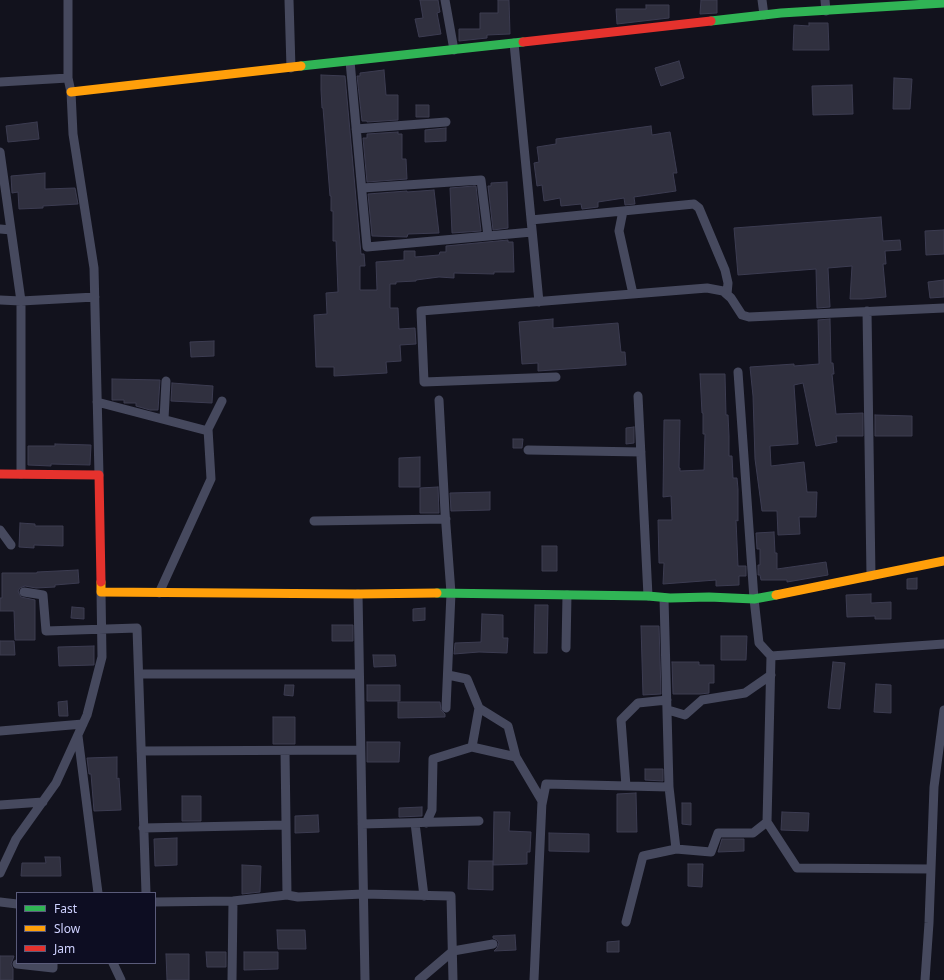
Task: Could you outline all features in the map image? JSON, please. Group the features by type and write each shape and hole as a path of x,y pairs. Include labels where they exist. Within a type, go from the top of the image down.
{"street":[{"path":"0,874 16,839 56,783 87,715 102,656 98,402 94,268 73,134 71,92 68,78 68,0"},
{"path":"289,0 291,68"},
{"path":"446,0 454,50"},
{"path":"762,0 764,15"},
{"path":"825,0 826,11"},
{"path":"71,92 764,15 826,11 903,3 944,3"},
{"path":"514,43 539,302"},
{"path":"350,61 367,247 532,232"},
{"path":"0,82 68,78"},
{"path":"356,128 446,122"},
{"path":"0,152 21,301 21,474"},
{"path":"362,188 481,180 488,236"},
{"path":"531,220 694,204 699,208 725,270 728,283 727,294"},
{"path":"623,211 619,231 632,294"},
{"path":"0,229 11,230"},
{"path":"556,377 424,382 421,312 707,288 723,291 731,298 742,314 749,316 944,308"},
{"path":"0,300 21,301 95,297"},
{"path":"867,311 871,576"},
{"path":"738,372 754,599 759,643 771,656 767,822 797,868 931,869"},
{"path":"164,419 166,381"},
{"path":"638,396 648,596"},
{"path":"439,400 451,593 446,708"},
{"path":"159,593 211,479 208,431 222,401"},
{"path":"98,402 208,431"},
{"path":"528,450 641,452"},
{"path":"0,474 99,475"},
{"path":"314,521 446,519"},
{"path":"0,530 11,545"},
{"path":"101,592 358,594 451,593 754,599 944,561"},
{"path":"24,592 43,595 46,631 137,628 146,892"},
{"path":"358,594 365,980"},
{"path":"566,648 568,595"},
{"path":"664,598 670,787 676,849"},
{"path":"771,656 944,644"},
{"path":"138,674 359,674"},
{"path":"448,675 467,679 479,708 472,747"},
{"path":"668,710 685,715 702,700 745,693 771,675"},
{"path":"626,786 622,720 638,703 667,700"},
{"path":"479,708 508,726 516,757 542,801 542,804"},
{"path":"926,980 934,787 944,710"},
{"path":"0,731 83,724"},
{"path":"78,735 98,892"},
{"path":"426,822 432,810 433,759 472,747 516,757"},
{"path":"141,751 360,750"},
{"path":"285,751 287,895"},
{"path":"534,980 542,804 546,784 670,787"},
{"path":"934,787 944,787"},
{"path":"0,805 43,802"},
{"path":"362,824 479,821"},
{"path":"626,922 643,856 676,849 711,852 718,833 753,833 767,822"},
{"path":"415,823 424,896"},
{"path":"144,828 286,825"},
{"path":"156,902 233,901 287,895 298,897 363,894 451,896 453,980"},
{"path":"232,980 233,901"},
{"path":"0,902 16,904"},
{"path":"420,980 452,951 493,944"},
{"path":"17,964 53,968 53,964"},
{"path":"113,964 121,980"}],"building":[{"path":"420,0 438,0 440,12 437,13 441,34 419,37 415,19 423,18"},
{"path":"498,0 509,0 510,34 487,35 487,38 459,41 459,29 480,29 480,13 498,13"},
{"path":"701,0 717,0 717,13 700,14"},
{"path":"646,5 669,5 669,18 617,24 616,9 646,9"},
{"path":"809,23 828,23 829,50 793,50 794,25 809,26"},
{"path":"679,61 684,78 661,86 655,68"},
{"path":"384,70 386,95 398,95 398,120 362,121 357,76 360,76 360,73"},
{"path":"321,75 345,76 361,254 364,254 365,266 360,266 360,290 377,290 376,262 404,260 404,251 415,251 415,257 439,255 440,252 446,252 446,246 508,240 508,242 513,242 514,272 494,272 494,274 454,273 454,278 439,277 390,284 390,308 398,308 399,329 415,328 416,344 400,345 401,361 386,362 387,373 334,376 334,367 316,367 314,315 327,314 326,293 338,292 336,241 333,241 333,211 331,211 331,196 322,108"},
{"path":"894,78 912,79 910,109 893,109"},
{"path":"852,85 853,114 813,115 812,86"},
{"path":"416,105 429,105 429,117 416,117"},
{"path":"37,122 39,139 8,142 6,126"},
{"path":"651,126 652,135 670,132 677,173 673,173 676,191 634,197 635,204 625,205 624,198 598,202 598,207 582,209 581,204 561,206 560,198 544,201 542,185 537,186 534,163 539,162 537,147 556,144 556,139"},
{"path":"446,128 446,141 425,142 425,130"},
{"path":"398,132 398,134 402,134 402,159 406,159 407,179 367,182 363,138 367,138 367,134"},
{"path":"45,173 45,189 75,188 78,204 19,209 18,192 12,193 11,176"},
{"path":"507,182 508,228 493,230 488,186 491,186 491,183"},
{"path":"476,186 481,231 452,233 450,188"},
{"path":"434,190 439,233 408,234 407,237 372,236 368,194"},
{"path":"881,217 883,241 900,240 901,250 885,251 886,264 883,264 886,297 850,299 852,266 828,268 830,307 817,308 816,269 738,275 734,228"},
{"path":"944,230 944,254 926,255 925,231"},
{"path":"944,280 944,297 930,298 928,282"},
{"path":"553,319 553,328 618,323 621,352 625,352 626,365 538,371 538,363 522,364 519,322"},
{"path":"830,319 831,363 833,363 834,374 832,374 836,414 863,413 863,436 836,436 837,442 816,446 803,383 794,385 798,444 770,446 771,466 804,462 807,492 817,492 816,517 799,517 800,534 778,535 777,511 762,511 755,459 753,396 750,367 819,364 818,320"},
{"path":"214,341 214,356 191,357 190,342"},
{"path":"700,374 725,374 729,456 732,456 733,478 737,478 738,489 738,521 736,520 738,566 746,566 746,576 739,576 739,585 716,586 716,580 663,584 664,563 659,563 658,520 672,520 671,496 663,497 664,420 680,420 680,471 704,470 705,434 703,434"},
{"path":"112,379 160,380 158,410 150,410 136,406 136,403 124,403 124,400 112,400"},
{"path":"172,383 213,386 212,403 171,401"},
{"path":"875,415 912,416 912,436 875,436"},
{"path":"634,427 634,443 626,444 626,428"},
{"path":"513,439 523,439 522,448 513,448"},
{"path":"55,444 91,445 90,465 28,465 28,446 55,446"},
{"path":"420,457 420,487 399,487 399,458"},
{"path":"438,487 439,513 420,513 420,488"},
{"path":"490,492 490,510 451,511 450,493"},
{"path":"20,523 35,524 35,526 63,526 63,546 34,545 34,548 19,547"},
{"path":"774,532 775,553 777,553 777,569 826,562 828,575 787,582 787,580 761,580 760,575 758,575 758,565 760,565 760,549 757,549 756,533"},
{"path":"542,546 557,546 557,571 542,571"},
{"path":"78,570 79,583 55,585 55,587 36,588 25,586 20,588 18,591 21,597 35,600 35,640 15,640 14,611 0,611 0,598 2,598 2,573 37,573"},
{"path":"917,578 917,589 907,589 907,579"},
{"path":"871,594 871,603 891,602 891,619 875,619 875,616 847,617 846,595"},
{"path":"535,605 548,605 547,653 534,653"},
{"path":"72,607 84,608 84,619 71,618"},
{"path":"425,608 425,620 413,621 413,609"},
{"path":"482,614 503,615 503,638 508,638 507,653 479,652 454,654 455,643 481,642"},
{"path":"332,625 353,625 353,641 332,641"},
{"path":"641,626 659,626 661,694 643,695"},
{"path":"721,636 747,636 746,660 721,660"},
{"path":"0,641 14,641 15,655 0,655"},
{"path":"94,646 94,665 59,666 58,647"},
{"path":"373,655 395,655 396,666 374,667"},
{"path":"672,662 699,662 699,665 714,665 714,683 709,683 709,693 673,694"},
{"path":"833,662 845,663 840,709 828,708"},
{"path":"876,684 891,685 891,713 874,712"},
{"path":"285,685 294,685 293,696 284,695"},
{"path":"367,685 400,685 400,701 367,701"},
{"path":"67,701 68,716 59,716 58,702"},
{"path":"398,702 440,702 441,710 445,714 445,717 398,718"},
{"path":"273,717 295,717 295,744 273,744"},
{"path":"367,742 400,742 399,762 367,762"},
{"path":"117,757 117,779 119,778 121,810 94,811 91,774 89,774 87,758"},
{"path":"645,769 663,769 663,781 645,780"},
{"path":"636,793 637,832 617,832 617,794"},
{"path":"182,796 201,796 201,821 182,821"},
{"path":"682,803 691,803 691,825 682,824"},
{"path":"422,807 422,816 399,817 399,808"},
{"path":"494,812 510,812 509,831 531,832 530,852 527,852 527,864 493,865"},
{"path":"782,812 809,813 808,831 781,830"},
{"path":"318,815 319,832 295,833 295,816"},
{"path":"549,833 589,834 589,852 549,851"},
{"path":"177,838 177,865 155,866 154,839"},
{"path":"722,839 744,839 744,851 718,852"},
{"path":"45,857 60,857 61,876 21,876 22,863 46,863"},
{"path":"469,861 493,861 493,890 468,889"},
{"path":"688,864 703,864 702,887 688,886"},
{"path":"242,865 261,866 260,892 242,894"},
{"path":"277,930 305,930 306,949 278,949"},
{"path":"515,935 516,950 494,951 499,943 493,938 493,936"},
{"path":"619,941 619,952 607,952 607,942"},
{"path":"206,952 226,952 226,967 207,967"},
{"path":"244,952 278,952 278,969 244,970"},
{"path":"166,954 189,954 189,980 167,980"},
{"path":"0,956 14,956 11,964 13,969 13,980 0,980"}],"traffic: fast":[{"path":"711,21 781,13 944,3"},
{"path":"301,66 523,42"},
{"path":"437,593 754,599 776,595"}],"traffic: slow":[{"path":"71,92 301,66"},
{"path":"776,595 944,561"},
{"path":"101,582 101,592 358,594 437,593"}],"traffic: jam":[{"path":"523,42 711,21"},
{"path":"0,474 99,475 101,582"}]}
